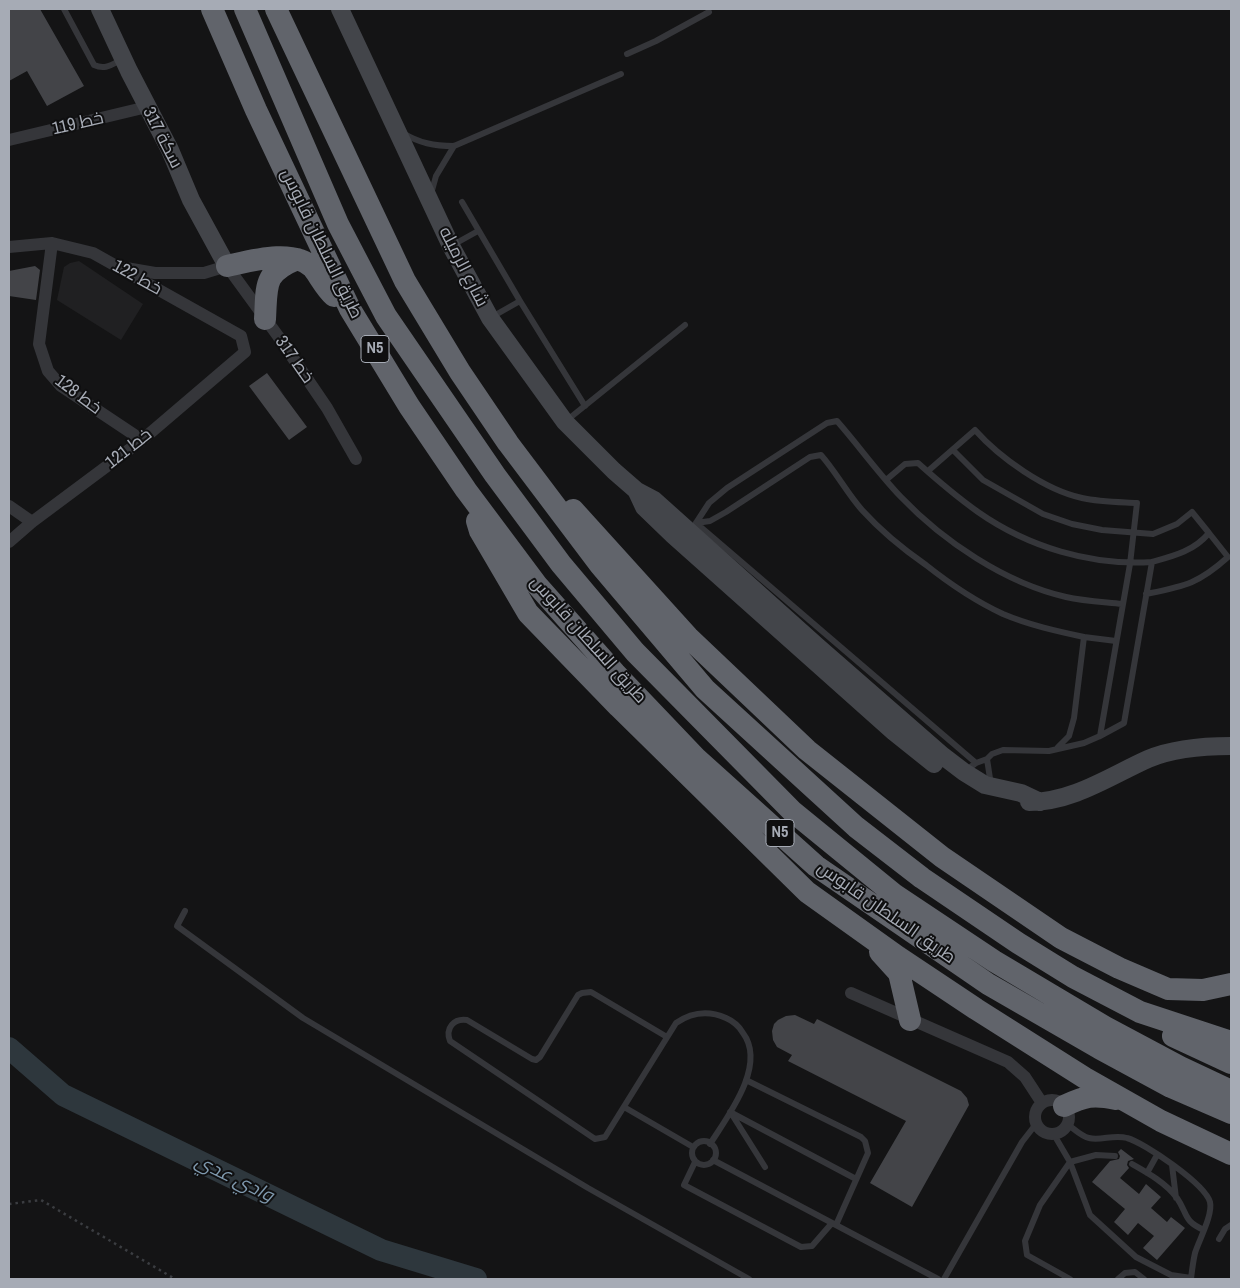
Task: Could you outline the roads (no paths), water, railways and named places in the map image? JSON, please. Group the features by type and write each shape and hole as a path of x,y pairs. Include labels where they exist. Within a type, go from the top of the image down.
{"highway":[{"name":"طريق السلطان قابوس","path":"212,9 267,134 350,309 409,406 466,490 537,585 622,680 697,759 816,866 988,984 1171,1087 1231,1113"},
{"name":"طريق السلطان قابوس","path":"245,9 338,224 386,316 484,459 561,564 635,652 792,811 895,896 994,961 1105,1027 1180,1067 1231,1090"},
{"path":"280,14 405,281 460,372 508,443 600,565 705,689 856,827 922,878 1018,943 1073,977 1140,1012 1231,1042"},
{"path":"227,266 279,258 297,259 312,267 330,292 350,309"},
{"path":"265,319 268,286 273,273 280,266 297,259"},
{"path":"508,443 591,528 688,637 807,750 942,857 1062,938 1119,968 1168,989 1203,990 1231,984"},
{"path":"466,490 480,531 528,613 626,714 807,892 976,1009 1124,1101 1231,1154"},
{"path":"856,926 899,973 910,1020"},
{"path":"1140,1012 1165,1032 1231,1063"},
{"path":"1058,1111 1080,1098 1094,1096 1124,1101"},
{"path":"1202,1140 1231,1144"}],"street":[{"name":"سكة 317","path":"100,9 123,59 170,150 191,200 227,266"},
{"name":"شارع الرميله","path":"340,9 451,246 490,318 565,422 637,491"},
{"name":"خط 119","path":"9,140 147,107"},
{"name":"خط 122","path":"9,247 52,243 92,253 241,336 246,352"},
{"name":"خط 128","path":"52,243 39,344 48,371 61,386 142,440"},
{"path":"114,265 155,274 204,273 227,266"},
{"name":"خط 317","path":"227,266 328,408 356,458"},
{"name":"خط 121","path":"9,542 32,522 142,440 246,352"},
{"path":"637,491 654,500 692,527 881,704 943,756 970,768 991,787 1021,792 1040,802"},
{"path":"637,491 644,507 673,535 894,732 947,775 974,791 1002,800 1040,802 1071,795 1150,759 1204,746 1231,746"},
{"path":"9,506 32,522"},
{"path":"915,749 956,772 970,768"},
{"path":"851,993 1008,1062 1058,1111 1059,1132 1045,1132 1036,1124 1035,1113 1058,1111"}],"lane":[{"path":"64,9 94,65 101,68 108,67 123,59"},
{"path":"627,54 656,41 709,12"},
{"path":"398,131 414,140 436,146 454,146 622,74"},
{"path":"430,200 436,176 454,146"},
{"path":"462,202 585,406"},
{"path":"451,246 478,231"},
{"path":"490,318 520,301"},
{"path":"565,422 685,325"},
{"path":"692,527 709,503 727,488 811,433 833,421 837,421 886,480 926,522 975,557 1007,576 1065,596 1122,604"},
{"path":"928,472 975,430 1008,461 1062,492 1097,501 1137,504 1130,564 1100,736"},
{"path":"953,450 983,480 1044,514 1072,524 1102,530 1152,534 1177,524 1192,512 1228,557 1204,577 1191,583 1181,587 1146,594"},
{"path":"692,527 726,512 810,457 821,455 842,486 864,512 898,545 961,591 1003,614 1045,628 1116,641"},
{"path":"886,480 905,464 918,463 978,512 1012,532 1076,556 1130,564 1152,562 1182,554 1202,541 1209,533"},
{"path":"970,768 997,752 1007,749 1040,752 1084,743 1124,723 1152,562"},
{"path":"1057,748 1069,736 1074,718 1084,636"},
{"path":"987,759 991,787"},
{"path":"186,912 177,926 303,1018 588,1188 748,1279"},
{"path":"667,1038 591,992 578,995 537,1060 532,1059 467,1020 459,1020 449,1028 450,1041 595,1139 605,1138 667,1038 676,1023 696,1013 714,1014 730,1019 746,1036 750,1047 751,1064 746,1080 730,1112 710,1144"},
{"path":"696,1162 684,1185 801,1247 812,1246 834,1224 868,1153 865,1142 861,1137 746,1080"},
{"path":"624,1107 693,1148"},
{"path":"1053,1133 1070,1162 1090,1215 1136,1257 1172,1274 1191,1279 1195,1254 1209,1216 1210,1203 1203,1191 1158,1155 1128,1138 1115,1136 1088,1138 1058,1111"},
{"path":"730,1112 765,1167"},
{"path":"730,1112 856,1180"},
{"path":"944,1279 1022,1142 1036,1124"},
{"path":"703,1142 710,1144 715,1149 713,1160 703,1165 696,1162 692,1155 696,1144 703,1142"},
{"path":"1070,1279 1027,1255 1025,1241 1040,1205 1070,1162 1096,1155 1115,1156"},
{"path":"1147,1173 1158,1155"},
{"path":"713,1160 938,1279"},
{"path":"1132,1164 1156,1178 1176,1198 1192,1225 1204,1230"},
{"path":"1172,1165 1176,1198"},
{"path":"1219,1239 1225,1229 1231,1226"},
{"path":"1118,1279 1125,1273 1135,1272 1144,1279"}],"waterway":[{"name":"وادي عدي","path":"9,1048 63,1095 381,1250 476,1279"}]}
